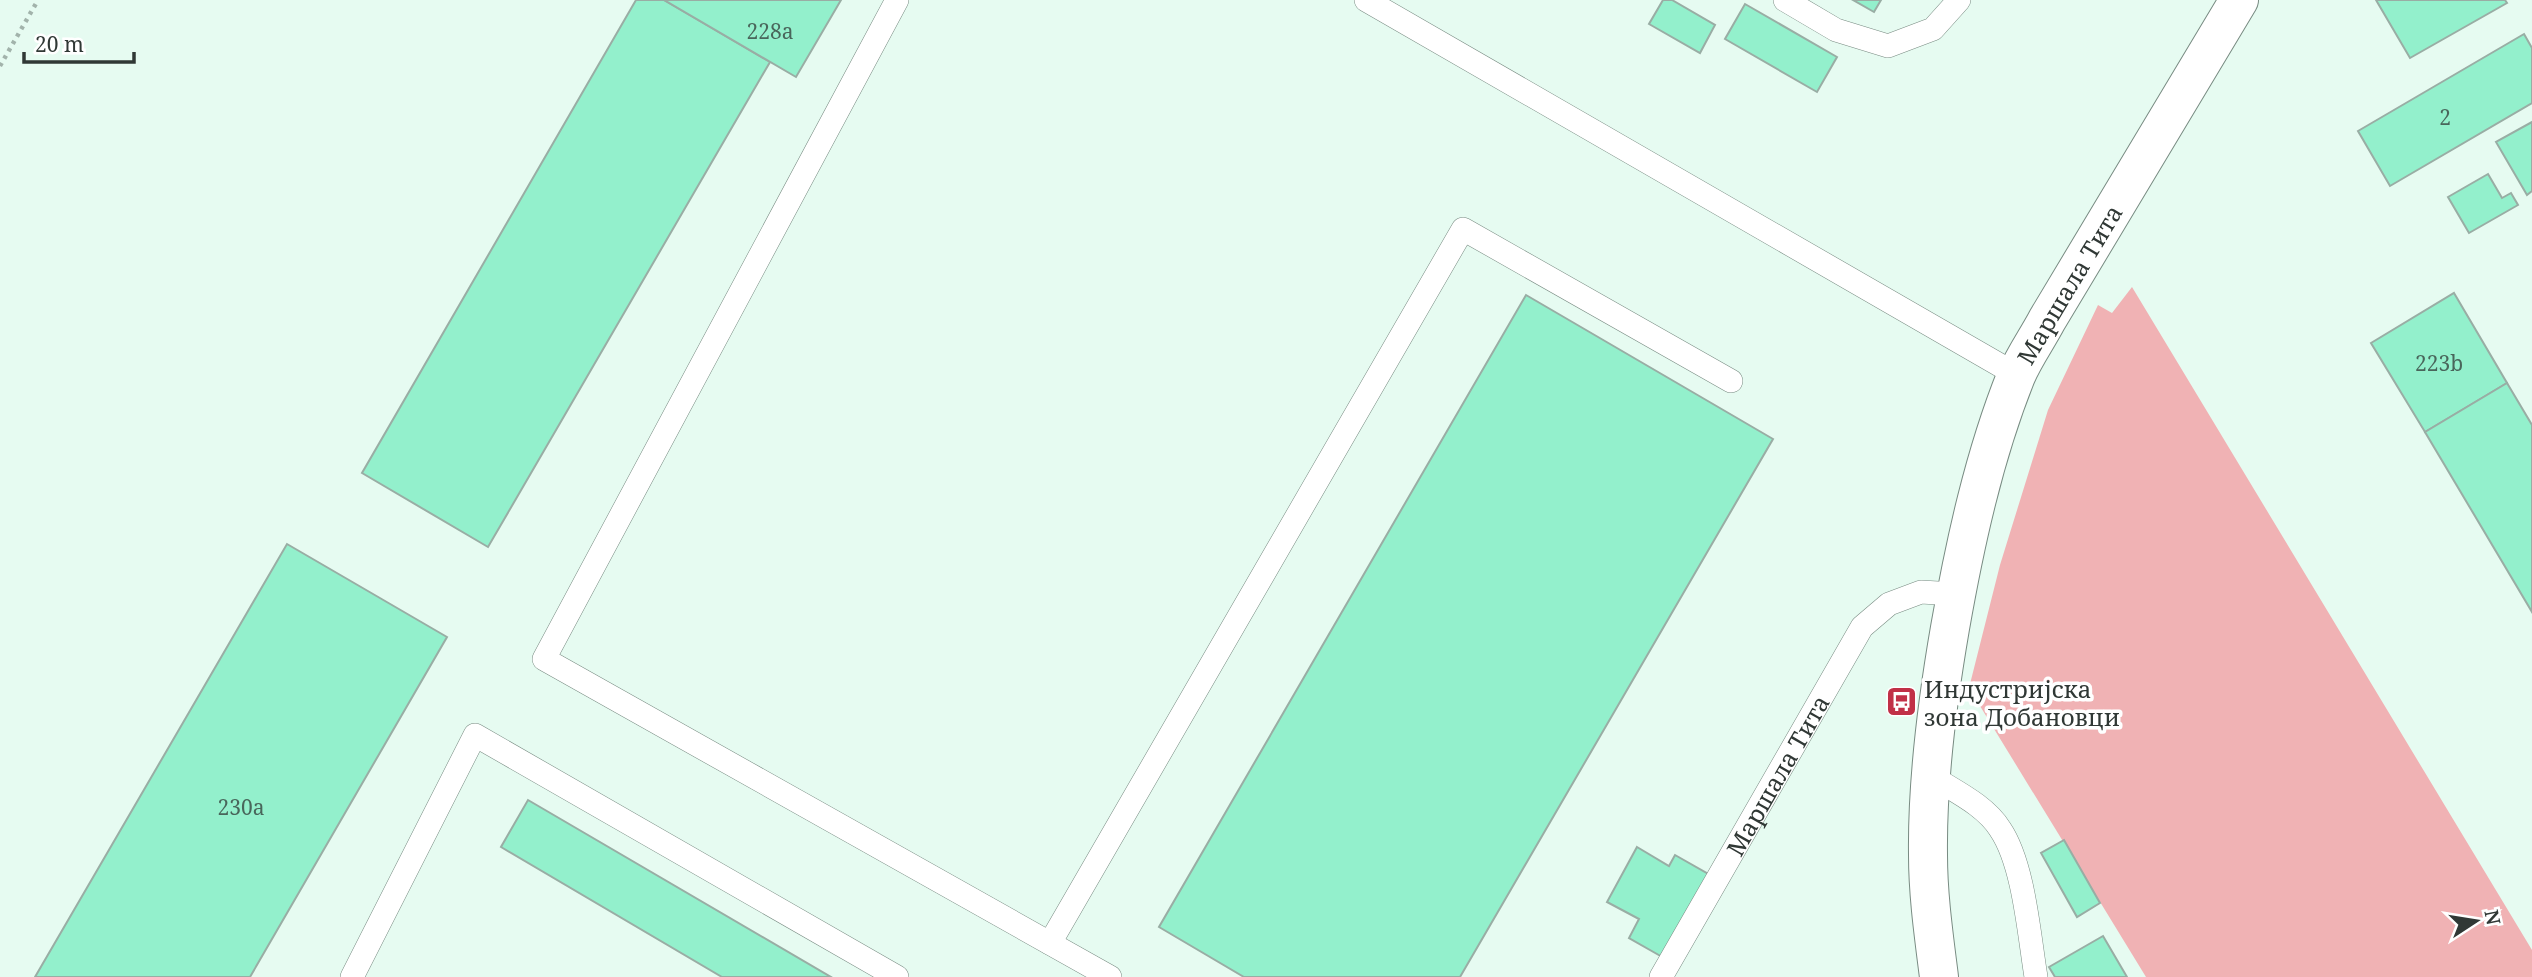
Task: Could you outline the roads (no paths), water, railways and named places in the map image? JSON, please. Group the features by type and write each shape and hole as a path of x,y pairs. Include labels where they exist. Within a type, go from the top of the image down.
{"main road":[{"name":"Маршала Тита","path":"1939,977 1932,927 1928,855 1931,776 1939,694 1955,594 1982,484 2017,374 2239,0"}],"lane":[{"path":"897,0 544,659 1110,977"},
{"path":"1366,0 2017,374"},
{"path":"1785,0 1836,30 1888,46 1933,29 1959,0"},
{"path":"1050,943 1463,229 1731,381"},
{"name":"Маршала Тита","path":"1661,977 1862,627 1889,604 1921,592 1955,594"},
{"path":"352,977 475,735 897,977"},
{"path":"1931,776 1977,805 2000,828 2015,862 2036,977"}],"place":[{"name":"Индустријска зона Добановци","path":"1901,702"}]}
